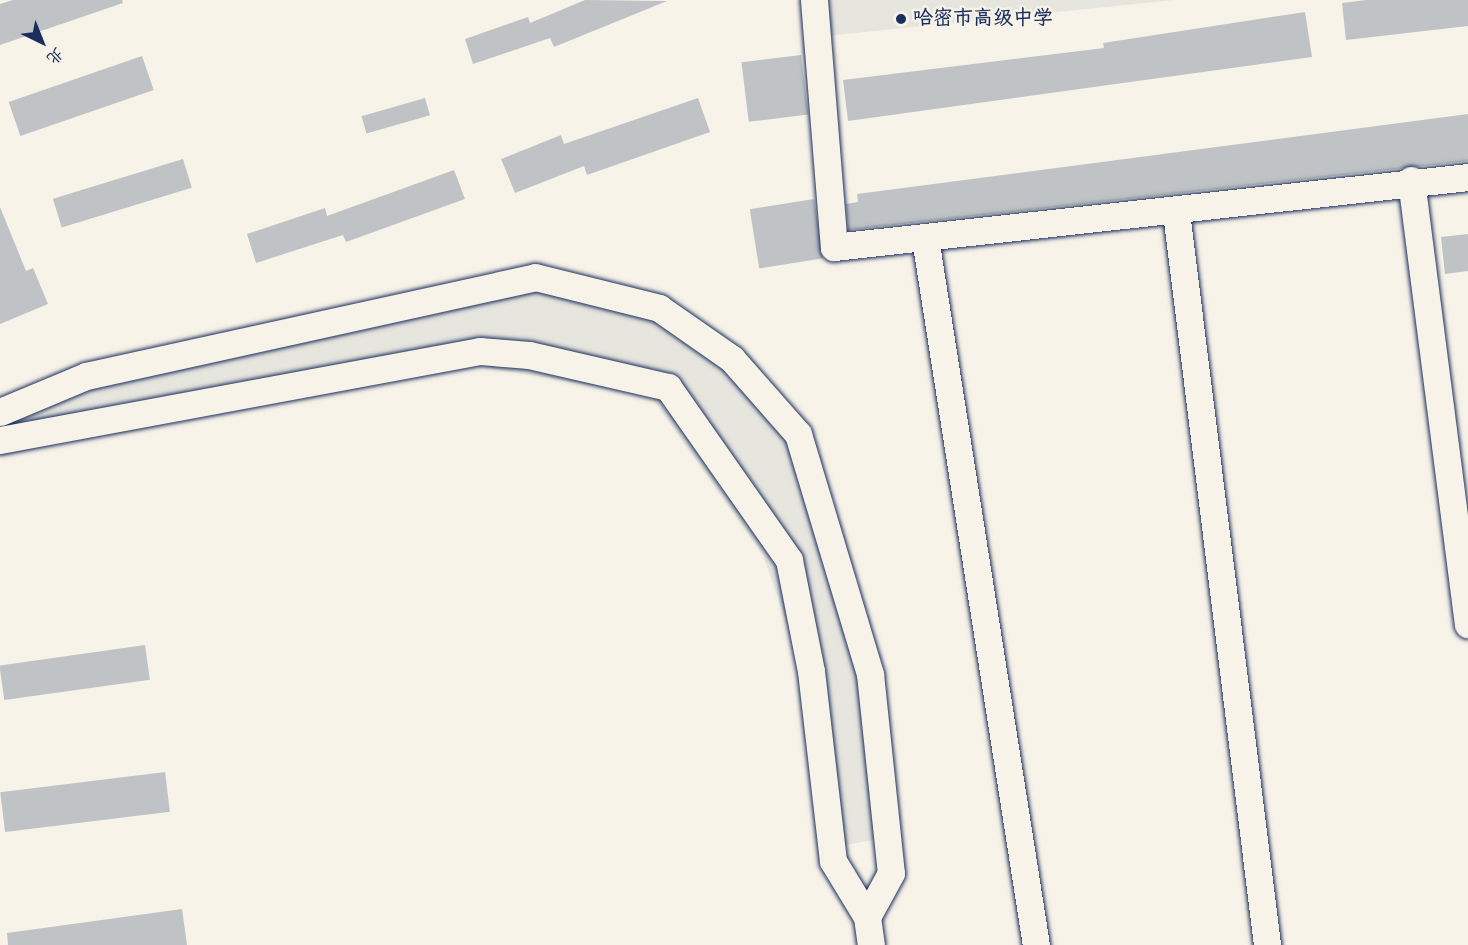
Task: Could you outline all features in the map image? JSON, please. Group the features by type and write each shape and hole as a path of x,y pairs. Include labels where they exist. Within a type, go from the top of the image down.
{"street":[{"path":"814,0 834,247 1176,212 1468,177"},
{"path":"1411,180 1468,624"},
{"path":"1176,212 1266,945"},
{"path":"925,238 1036,945"},
{"path":"0,412 86,376 535,277 659,308 732,359 798,434 870,674 891,873 867,916"},
{"path":"0,440 480,351 529,355 668,387 789,560 811,671 833,861 867,916 871,945"}],"shaded area":[{"name":"哈密市高级中学","path":"825,0 1174,0 826,36"},
{"path":"561,271 670,301 750,355 802,430 842,557 889,837 830,848 810,690 763,555 650,395 470,365 125,426 0,457 0,403"}],"building":[{"path":"13,0 122,0 123,3 0,45 0,4"},
{"path":"585,0 667,1 554,47 550,38 473,64 465,39 528,17 530,23"},
{"path":"1366,0 1468,0 1468,26 1346,40 1342,3"},
{"path":"1305,12 1312,57 848,121 843,80 1104,48 1103,43"},
{"path":"801,55 808,115 749,122 741,62"},
{"path":"142,56 154,90 20,136 9,102"},
{"path":"425,98 430,115 367,133 362,116"},
{"path":"698,98 710,132 587,175 584,166 515,193 501,159 561,135 564,144"},
{"path":"1468,114 1468,161 848,230 846,204 858,202 857,194"},
{"path":"183,159 192,188 62,227 53,199"},
{"path":"454,170 465,199 346,242 343,235 256,263 247,234 325,208 327,216"},
{"path":"814,199 823,258 759,268 750,209"},
{"path":"0,207 26,271 33,268 48,304 0,324"},
{"path":"1468,234 1468,271 1445,274 1441,237"},
{"path":"145,645 150,680 4,700 0,665"},
{"path":"165,772 170,812 5,832 0,792"},
{"path":"182,909 187,945 8,945 7,933"}],"place":[{"name":"哈密市高级中学","path":"901,19"}]}
